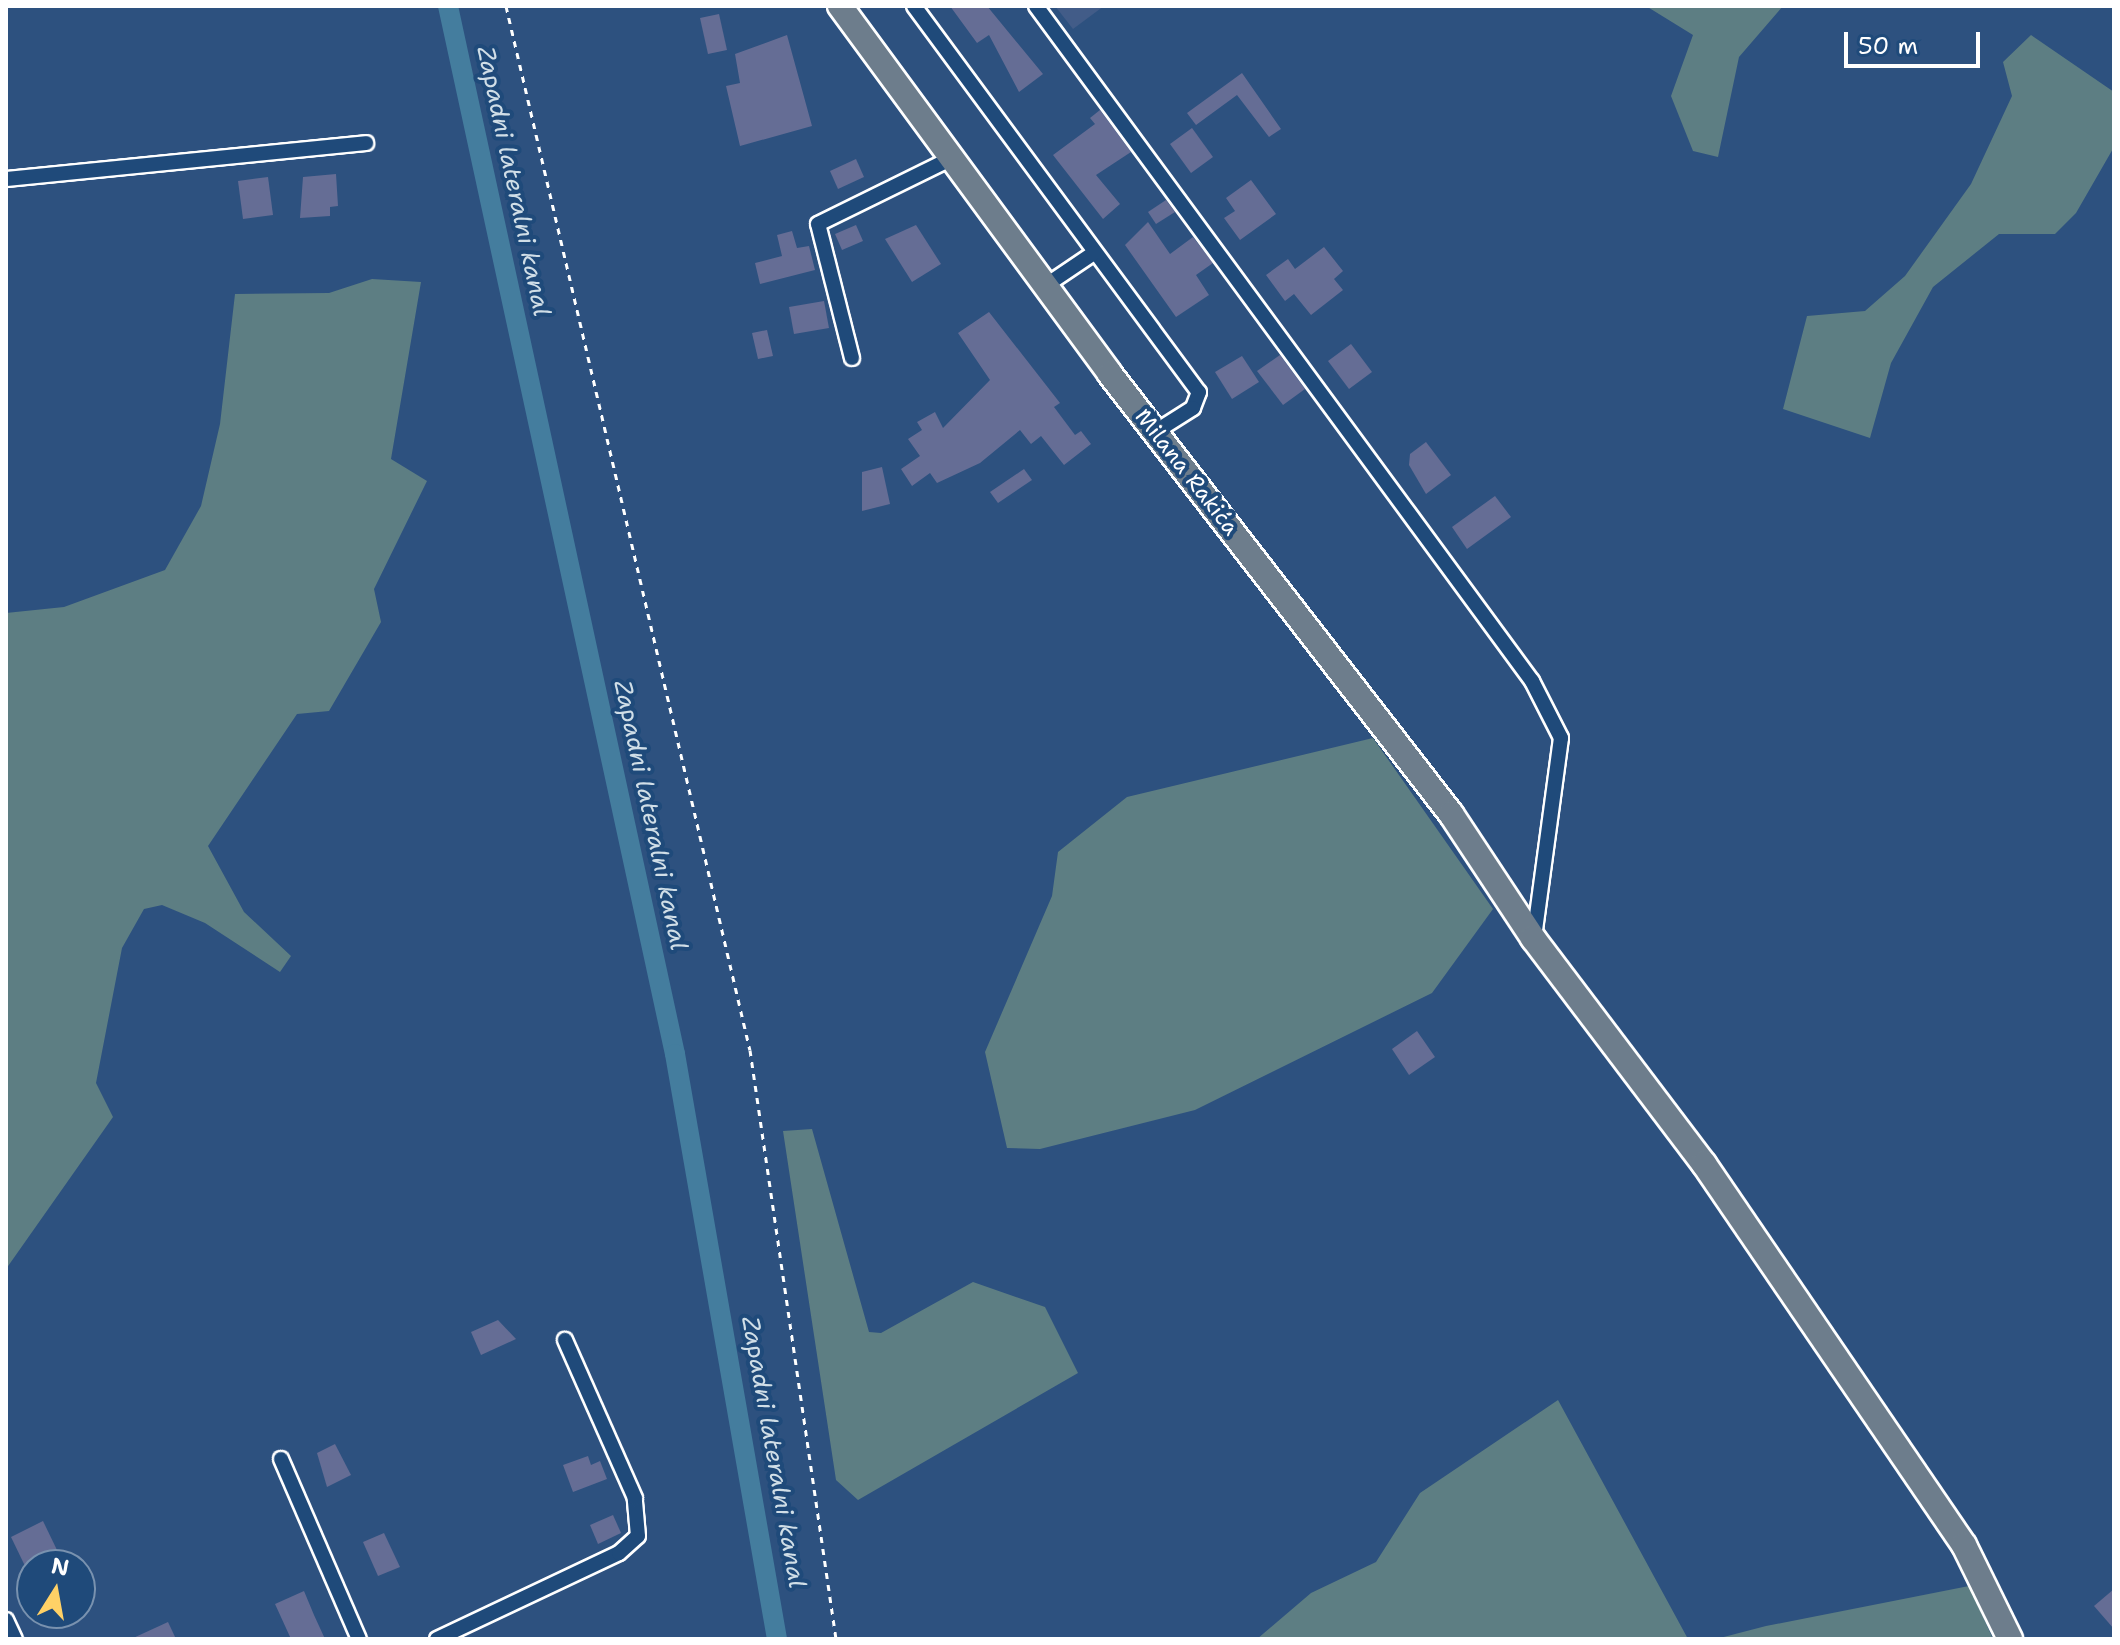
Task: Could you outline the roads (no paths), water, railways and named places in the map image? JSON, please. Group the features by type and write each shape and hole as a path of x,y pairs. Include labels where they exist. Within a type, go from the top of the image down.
{"main road":[{"name":"Milana Rakića","path":"840,6 950,159 1155,432 1451,814 1533,938 1838,1352 1964,1545 2010,1639"}],"street":[{"path":"914,6 1199,392 1193,408 1155,432"},
{"path":"1036,6 1532,681 1561,738 1533,938"},
{"path":"6,179 366,143"},
{"path":"852,358 818,224 950,159"},
{"path":"1045,286 1094,253"},
{"path":"437,1639 619,1553 638,1536 635,1498 565,1340"},
{"path":"281,1459 359,1639"},
{"path":"6,1620 15,1639"}],"waterway":[{"name":"Zapadni lateralni kanal","path":"448,6 675,1054 777,1639"}]}
